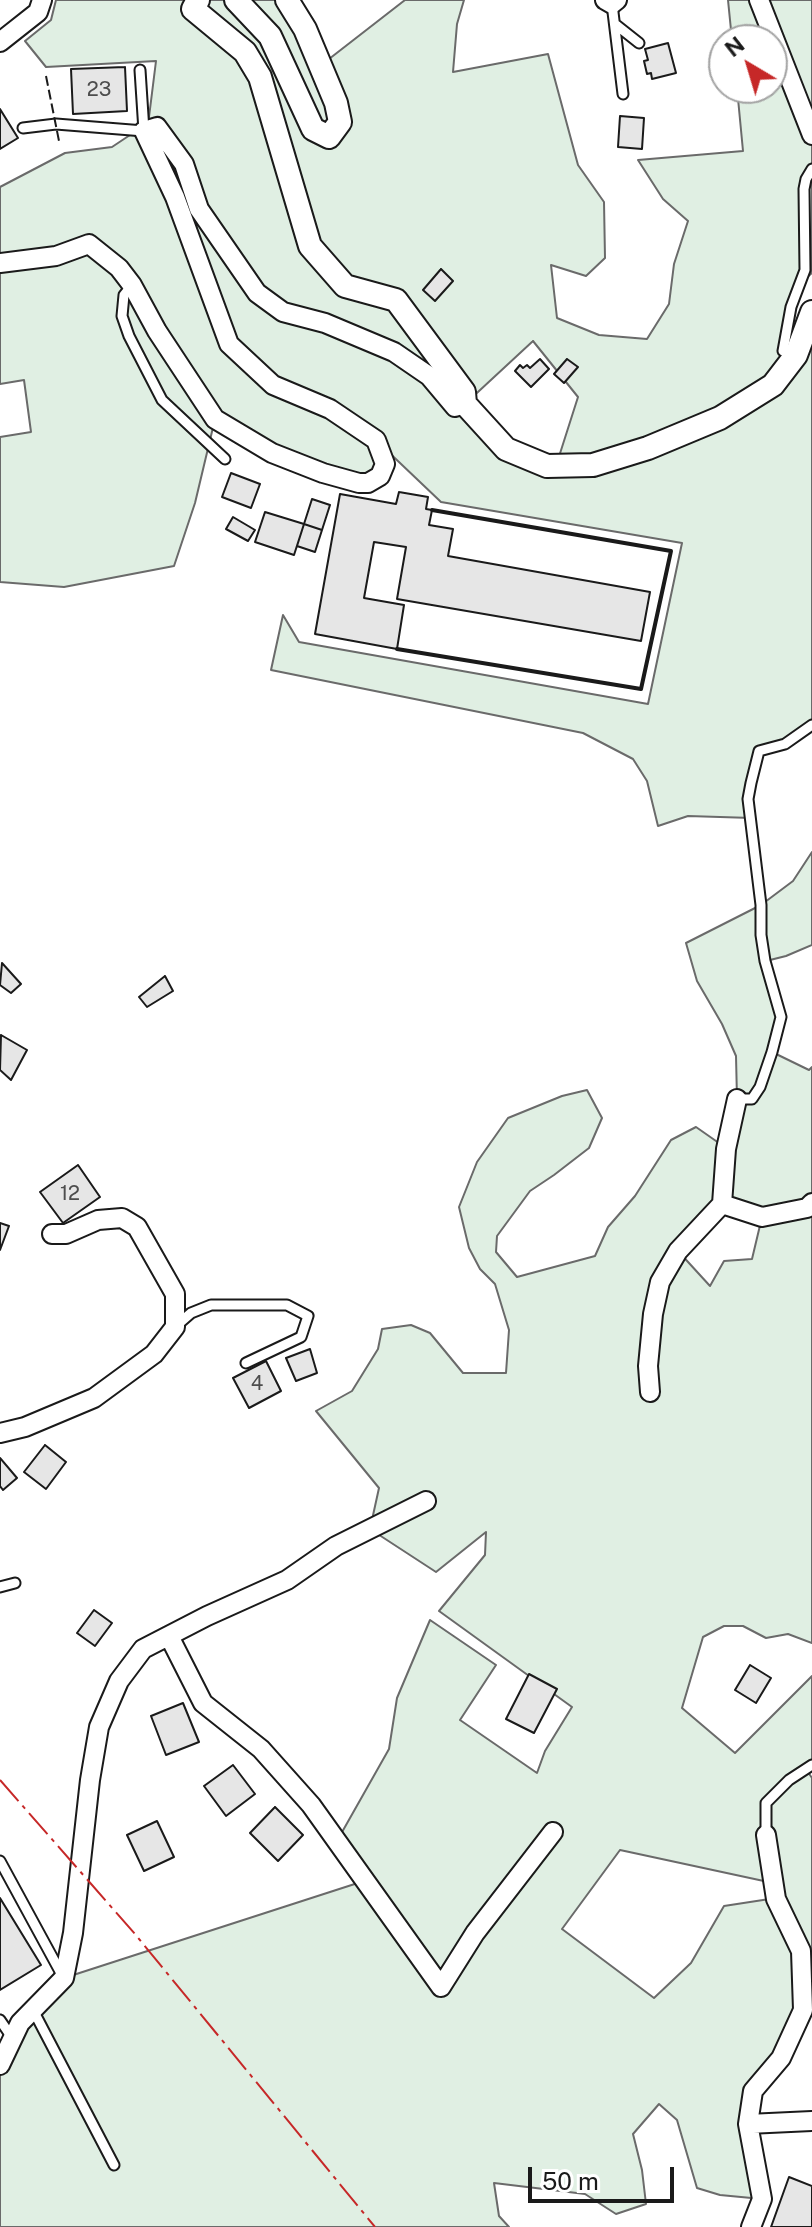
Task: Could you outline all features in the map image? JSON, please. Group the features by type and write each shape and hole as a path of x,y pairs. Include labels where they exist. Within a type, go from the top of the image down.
{"street":[{"path":"0,42 38,12 42,0"},
{"path":"198,0 193,9 245,52 260,77 310,246 345,286 396,300 464,392 465,404 506,449 547,466 593,465 648,448 720,418 773,385 796,355 812,312"},
{"path":"236,0 270,36 313,129 329,137 340,122 336,103 305,29 287,0"},
{"path":"759,0 812,135"},
{"path":"0,263 56,256 89,244 119,268 132,285 157,331 215,419 272,453 323,473 359,483 368,483 380,476 385,464 376,440 330,409 273,385 229,344 175,197 144,131 157,127 184,164 199,209 257,293 283,312 325,323 394,352 429,376 455,407 465,404"},
{"path":"650,1392 648,1366 653,1314 660,1282 678,1251 722,1204 726,1149 737,1099"},
{"path":"722,1204 762,1217 807,1208 812,1203"},
{"path":"0,1433 25,1427 94,1398 154,1354 175,1327 175,1294 137,1227 122,1218 98,1220 66,1234 52,1234"},
{"path":"0,2065 20,2023 64,1978 73,1933 80,1853 99,1727 119,1681 143,1649 287,1580 336,1546 426,1501"},
{"path":"169,1636 203,1703 261,1749 311,1805 441,1987 475,1933 553,1832"},
{"path":"751,2227 762,2199 748,2124 753,2091 781,2058 803,2010 801,1951 776,1899 766,1835"},
{"path":"748,2124 812,2121"}],"lane":[{"path":"611,1 623,94"},
{"path":"615,24 639,43"},
{"path":"23,128 56,124 144,131 140,70"},
{"path":"783,351 791,307 805,270 804,189 812,169"},
{"path":"132,285 124,295 122,316 162,400 225,459"},
{"path":"737,1099 752,1099 760,1087 781,1017 761,935 761,905 748,799 751,783 759,751 785,744 812,725"},
{"path":"175,1327 191,1313 211,1305 287,1305 308,1316 301,1337 246,1363"},
{"path":"0,1587 15,1583"},
{"path":"766,1835 766,1803 789,1780 812,1765"},
{"path":"0,1861 64,1978"},
{"path":"33,2010 114,2165"},
{"path":"0,2020 13,2039"}],"green space":[{"path":"56,0 286,0 320,66 405,0 464,0 457,24 453,72 548,54 578,165 604,202 605,258 586,276 551,265 557,318 599,335 647,339 669,304 674,264 688,221 663,199 638,160 743,151 739,104 788,104 788,24 730,24 728,0 812,0 812,273 802,282 787,325 812,335 812,725 785,744 759,751 751,783 752,818 688,816 658,826 647,781 633,759 583,733 271,670 283,615 299,642 648,704 682,543 441,502 379,443 385,464 359,483 215,419 195,503 174,566 64,587 0,582 0,437 31,432 24,380 0,384 0,187 65,153 112,147 133,133 149,117 156,61 46,67 25,41 51,20","holes":["533,341 578,397 556,466 499,445 465,404"]},
{"path":"812,852 812,945 766,961 781,1017 772,1052 809,1070 812,1067 812,1643 788,1634 766,1638 743,1626 724,1626 703,1637 682,1708 735,1753 812,1676 812,1765 806,1769 812,1778 812,1959 802,1952 803,2010 753,2091 762,2199 720,2195 697,2188 677,2120 659,2104 633,2134 646,2204 616,2214 585,2194 494,2183 499,2216 509,2227 0,2227 0,2059 64,1978 364,1881 337,1841 389,1749 397,1698 430,1620 496,1665 460,1720 537,1773 545,1751 572,1707 439,1611 485,1555 486,1532 436,1572 370,1529 379,1488 316,1411 352,1391 378,1349 382,1329 411,1325 430,1333 463,1373 506,1373 509,1330 495,1284 480,1269 469,1248 459,1207 477,1162 508,1118 562,1096 587,1090 602,1118 589,1148 530,1191 497,1236 496,1252 517,1277 595,1256 608,1227 635,1196 671,1140 696,1127 726,1148 737,1099 736,1056 697,981 686,943 761,905 793,881","holes":["722,1204 762,1217 752,1259 724,1261 710,1286 678,1251","620,1850 773,1883 776,1898 724,1906 691,1963 654,1998 562,1929"]}],"building":[{"path":"668,43 676,73 652,79 651,73 647,74 645,49"},
{"path":"125,67 127,111 73,114 71,69"},
{"path":"0,109 18,138 0,149"},
{"path":"620,116 644,118 642,149 618,147"},
{"path":"441,269 453,281 435,301 423,290"},
{"path":"540,359 549,369 531,387 515,371 520,365 530,368"},
{"path":"567,359 578,367 564,383 554,374"},
{"path":"231,473 260,484 251,508 222,497"},
{"path":"399,492 428,497 426,509 432,510 429,525 453,529 448,556 650,592 641,641 397,599 406,547 374,542 364,598 404,605 397,649 315,634 340,494 396,504"},
{"path":"312,499 330,505 322,530 304,524"},
{"path":"265,512 304,524 294,555 255,542"},
{"path":"233,517 255,530 248,541 226,529"},
{"path":"304,524 322,530 315,552 297,546"},
{"path":"2,963 21,984 11,993 0,985"},
{"path":"165,976 173,991 147,1007 139,997"},
{"path":"1,1035 27,1050 11,1080 0,1070"},
{"path":"78,1165 100,1197 63,1223 40,1192"},
{"path":"0,1223 9,1226 0,1250"},
{"path":"310,1349 317,1373 296,1381 286,1358"},
{"path":"266,1361 281,1391 249,1408 233,1378"},
{"path":"45,1445 66,1462 46,1489 24,1472"},
{"path":"0,1458 17,1478 3,1490 0,1486"},
{"path":"94,1610 112,1623 95,1646 77,1633"},
{"path":"750,1665 771,1678 756,1703 735,1690"},
{"path":"529,1674 557,1689 534,1733 506,1719"},
{"path":"183,1703 199,1742 166,1755 151,1716"},
{"path":"233,1765 255,1794 226,1816 204,1786"},
{"path":"275,1807 303,1835 278,1861 250,1833"},
{"path":"157,1821 174,1857 144,1871 127,1835"},
{"path":"0,1898 41,1965 0,1990"},
{"path":"789,2177 812,2186 812,2227 771,2227"}],"fence":[{"path":"46,76 59,141"}],"wall":[{"path":"397,649 641,689 671,551 432,510"}],"power":[{"path":"0,1780 135,1934 375,2227"}]}
